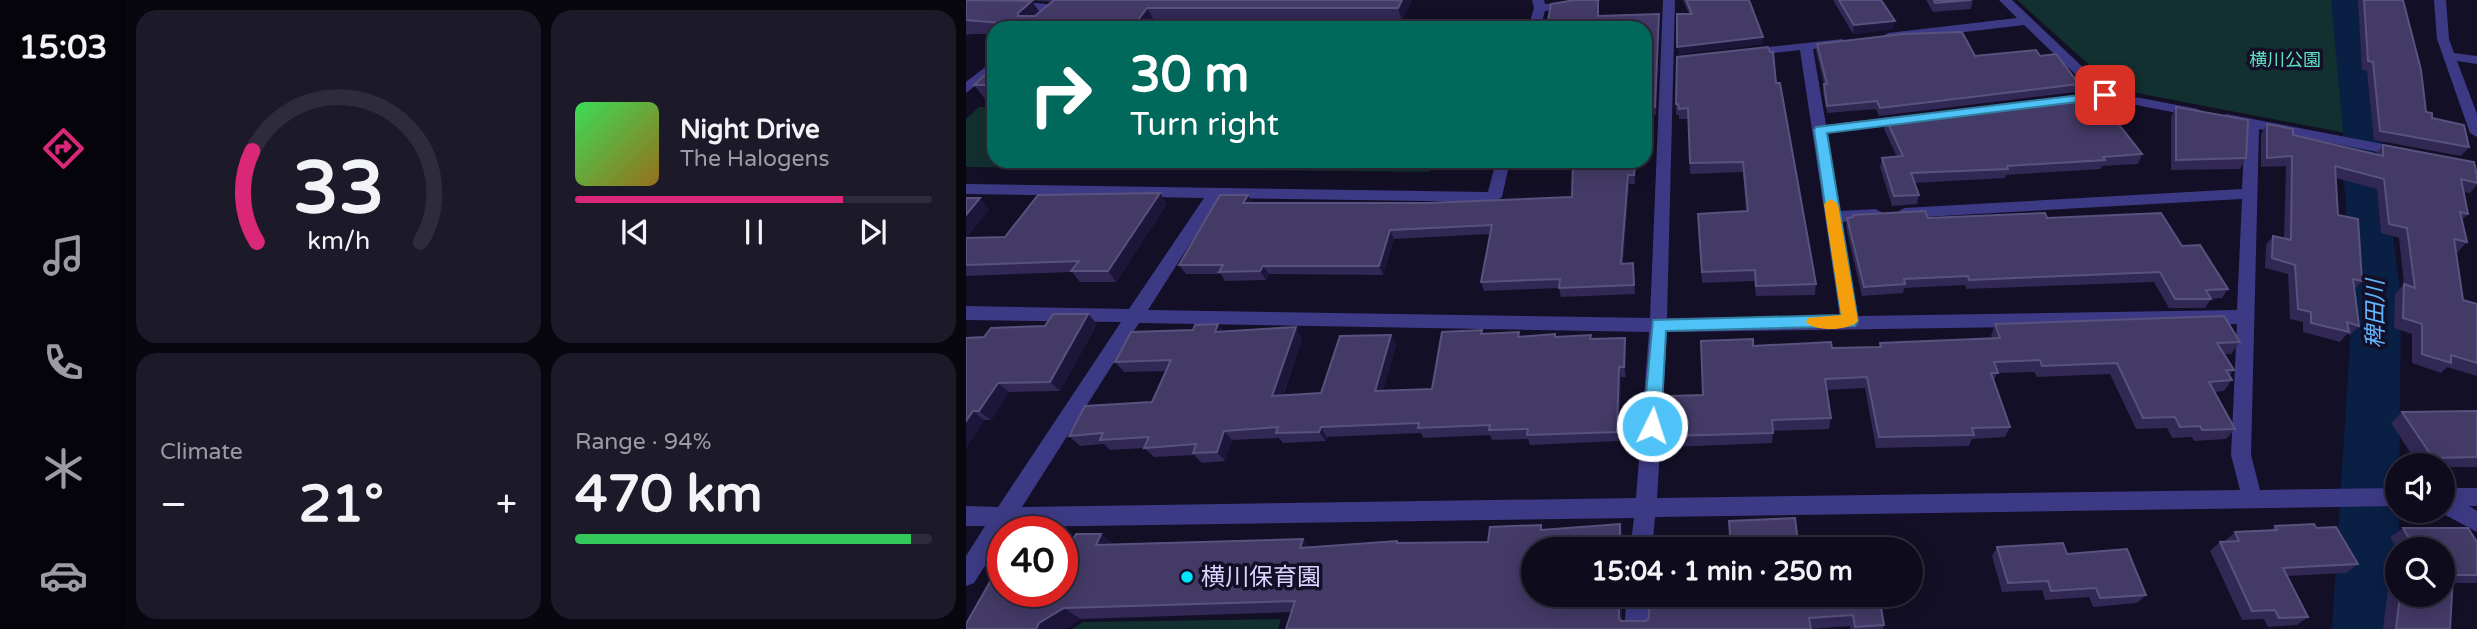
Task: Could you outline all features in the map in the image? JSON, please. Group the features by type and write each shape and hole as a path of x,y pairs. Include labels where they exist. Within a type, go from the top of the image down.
{"street":[{"path":"968,0 1057,9"},
{"path":"1043,21 1067,0"},
{"path":"1539,4 1595,0"},
{"path":"1642,537 1676,61 1669,0"},
{"path":"2005,0 2105,95"},
{"path":"2440,0 2443,39 2448,57 2477,133"},
{"path":"1875,38 2027,21"},
{"path":"1738,54 1847,41"},
{"path":"1806,46 1850,321"},
{"path":"2448,57 2477,60"},
{"path":"969,84 987,70"},
{"path":"2051,102 2105,95 2417,155"},
{"path":"1820,130 1915,118"},
{"path":"2252,123 2241,455 2252,497"},
{"path":"966,188 1494,197 1501,168"},
{"path":"1004,516 1215,192"},
{"path":"1833,217 2250,194"},
{"path":"966,313 1658,325 2245,317"},
{"path":"1074,516 2385,497"},
{"path":"2455,497 2477,497"},
{"path":"2455,510 2477,522"},
{"path":"966,516 987,517"},
{"path":"966,575 987,542"},
{"path":"1636,629 1637,607"}],"green space":[{"name":"横川公園","path":"2017,0 2339,0 2356,135 2116,89"},
{"path":"979,107 987,107 987,167 966,167 966,119"},
{"path":"1058,168 1435,168 1428,172"},
{"path":"1281,619 1278,629 1072,629 1083,622"}],"building":[{"path":"966,0 1032,1 1018,16 1035,16 1054,0 1402,0 1398,8 1147,8 1137,21 966,20"},
{"path":"1598,0 1598,16 1659,14 1655,107 1652,107 1652,21 1548,21 1551,4"},
{"path":"1686,0 1749,0 1763,37 1677,47 1677,14 1692,14"},
{"path":"1839,0 1881,0 1895,21 1854,25"},
{"path":"1934,0 1971,0 1935,3"},
{"path":"2364,0 2403,0 2421,70 2426,112 2432,113 2432,118 2464,125 2469,147 2380,131 2373,62 2368,61"},
{"path":"1962,32 1975,56 2036,50 2040,56 2056,54 2079,84 1880,108 1877,101 1827,106 1824,84 1827,84 1817,44 1903,34"},
{"path":"1768,47 1770,52 1773,52 1776,83 1780,83 1816,284 1756,286 1755,270 1702,272 1698,214 1748,211 1743,162 1690,163 1688,108 1679,109 1676,104 1677,57"},
{"path":"987,73 987,85 974,85"},
{"path":"2089,95 2092,99 2098,98 2142,154 2103,157 2105,160 2007,166 2008,169 1911,173 1919,195 1894,196 1882,158 1903,156 1886,119"},
{"path":"2176,107 2248,120 2246,158 2176,160"},
{"path":"2267,124 2293,129 2293,135 2383,156 2383,145 2474,162 2477,183 2461,179 2468,214 2460,212 2467,242 2454,239 2463,300 2477,304 2477,363 2451,355 2451,363 2422,354 2422,324 2403,318 2404,284 2415,288 2407,228 2389,224 2384,179 2335,166 2338,215 2358,219 2362,281 2353,279 2359,326 2347,322 2349,332 2311,323 2311,312 2298,309 2295,265 2272,258 2273,236 2291,240 2292,156 2267,158"},
{"path":"1573,168 1634,168 1634,175 1628,175 1621,264 1633,263 1634,285 1559,288 1560,279 1481,282 1492,225 1390,230 1379,266 1263,266 1260,271 1219,272 1223,265 1179,265 1220,195 1248,195 1243,203 1427,203 1572,197"},
{"path":"1160,193 1108,271 1071,271 1079,261 966,265 966,238 1005,237 1038,195"},
{"path":"966,198 980,198 966,215"},
{"path":"1925,211 1928,218 2045,213 2047,218 2161,213 2182,246 2200,245 2228,289 2206,290 2211,299 2175,299 2160,272 1969,280 1968,276 1904,279 1905,284 1864,287 1847,218 1853,215"},
{"path":"1053,314 1088,314 1050,382 998,383 979,411 973,411 966,421 966,338 984,337 991,328 1045,326"},
{"path":"2224,316 2240,342 2217,343 2234,370 2226,370 2232,380 2209,382 2235,429 2202,430 2200,426 2180,427 2175,417 2143,418 2117,363 2042,366 2040,360 1994,362 1998,373 1991,373 2010,427 1972,428 1974,435 1879,437 1867,377 1825,379 1831,418 1772,420 1773,433 1670,436 1670,396 1703,395 1701,341 1753,339 1753,346 1831,342 1832,348 1881,347 1880,343 2000,338 1995,324"},
{"path":"1218,324 1215,332 1296,327 1272,396 1321,393 1340,336 1391,335 1375,391 1432,389 1442,332 1482,330 1481,334 1519,332 1518,337 1555,334 1555,337 1591,335 1590,339 1625,338 1624,367 1619,367 1617,432 1527,435 1528,429 1489,430 1490,425 1418,428 1419,423 1321,427 1319,432 1276,433 1278,427 1224,431 1217,452 1193,453 1196,444 1144,448 1149,437 1100,440 1103,433 1069,436 1085,406 1152,402 1171,360 1115,362 1131,332 1193,330 1195,325"},
{"path":"2477,411 2477,457 2455,458 2455,453 2430,453 2402,412"},
{"path":"1795,518 1797,537 1730,537 1729,521"},
{"path":"1620,524 1620,537 1521,537 1521,607 1619,607 1621,621 1646,621 1649,618 1649,607 1881,607 1884,625 1855,627 1853,615 1809,618 1811,629 1286,629 1295,601 1064,608 1039,623 1036,629 966,629 966,624 987,587 987,607 1078,607 1078,534 1101,534 1096,545 1303,539 1300,548 1397,541 1488,542 1490,527 1541,525 1541,530"},
{"path":"2314,524 2316,528 2336,527 2358,564 2283,568 2308,617 2279,618 2275,610 2252,611 2220,542 2239,541 2235,532 2277,530 2275,526"},
{"path":"2403,528 2468,528 2477,542 2477,575 2455,575 2455,537 2408,537"},
{"path":"2063,543 2067,554 2127,549 2146,595 2100,598 2096,588 2051,591 2048,581 2008,583 1997,547"},
{"path":"2399,607 2451,607 2450,629 2396,629"}],"waterway":[{"name":"稗田川","path":"2347,0 2363,132 2362,158 2377,295 2365,629"}],"slow traffic":[{"path":"1814,322 1850,321 1831,204"}],"place":[{"name":"横川保育園","path":"1187,577"}],"route":[{"path":"1652,426 1658,325 1850,321 1820,130 2105,95"}]}
